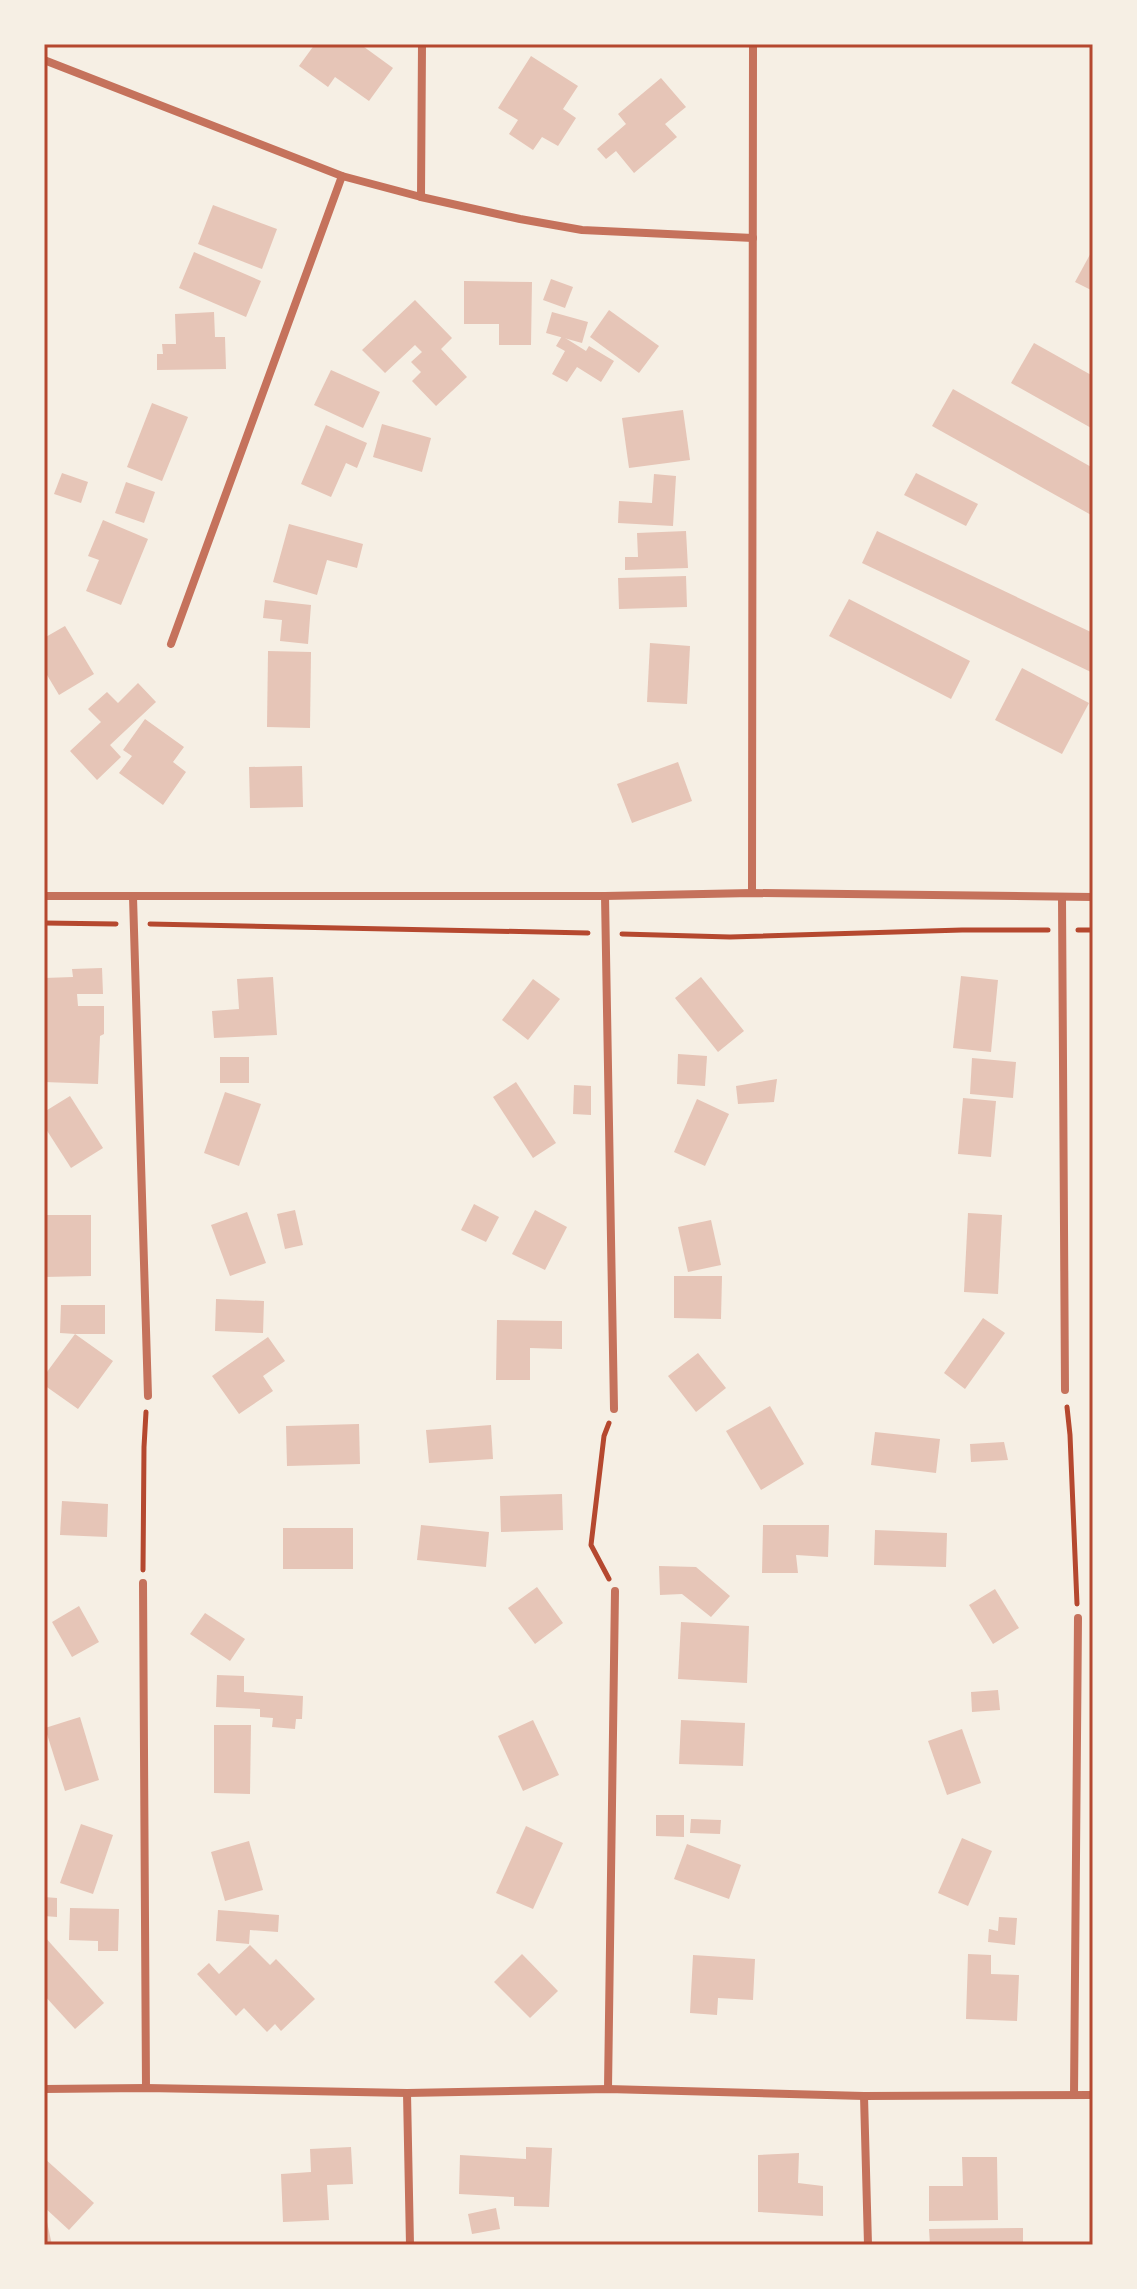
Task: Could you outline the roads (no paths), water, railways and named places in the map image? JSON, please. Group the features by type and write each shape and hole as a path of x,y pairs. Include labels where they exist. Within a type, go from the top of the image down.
{"street":[{"path":"421,197 422,44"},
{"path":"752,893 753,44"},
{"path":"44,60 342,176 421,197 582,230 753,238"},
{"path":"171,644 342,176"},
{"path":"44,896 752,893 1093,897"},
{"path":"605,896 614,1409"},
{"path":"133,897 148,1396"},
{"path":"1062,898 1065,1390"},
{"path":"143,1583 146,2088"},
{"path":"608,2089 615,1591"},
{"path":"1074,2095 1078,1618"},
{"path":"44,2089 407,2093 608,2089 864,2096 1093,2095"},
{"path":"407,2093 410,2245"},
{"path":"864,2096 868,2245"}]}
